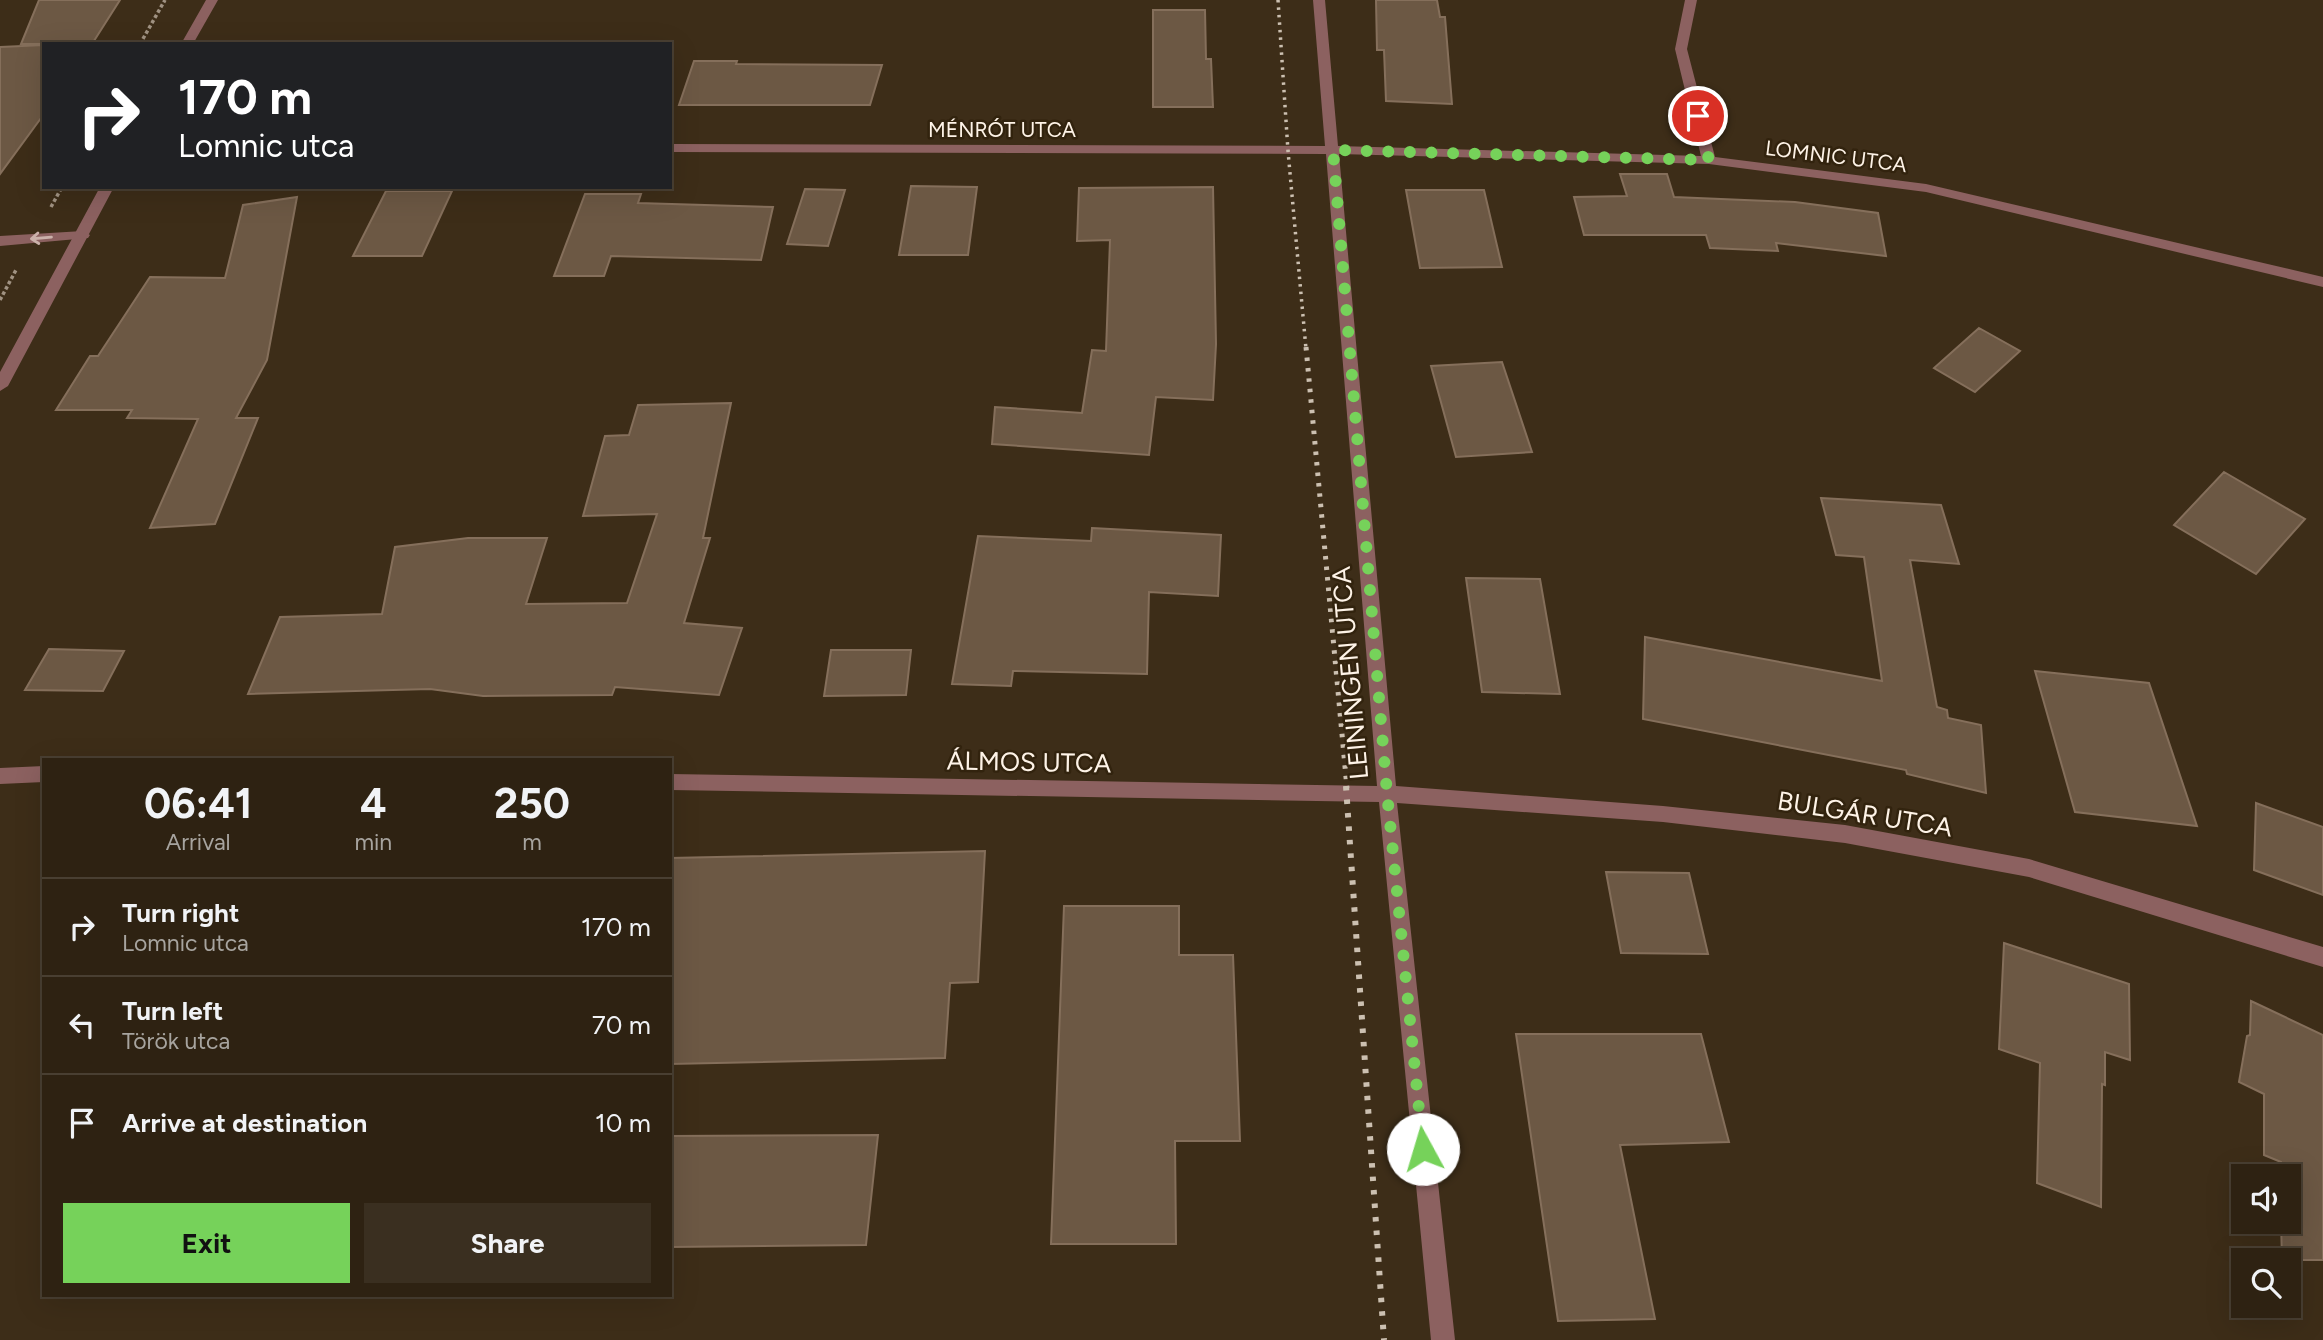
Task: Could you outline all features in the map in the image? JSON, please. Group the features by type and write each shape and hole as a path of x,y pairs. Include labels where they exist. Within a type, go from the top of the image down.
{"street":[{"path":"188,42 212,0"},
{"name":"LEININGEN UTCA","path":"1319,0 1387,793 1443,1340"},
{"path":"1691,0 1681,48 1709,160"},
{"name":"MÉNRÓT UTCA","path":"672,148 1333,150"},
{"name":"LOMNIC UTCA","path":"1333,150 1709,160 1926,188 2323,282"},
{"path":"0,386 106,189"},
{"path":"0,241 83,235"},
{"path":"0,776 42,774"},
{"name":"ÁLMOS UTCA","path":"672,782 1387,793"},
{"name":"BULGÁR UTCA","path":"1387,793 1663,814 1844,834 2029,868 2323,957"}],"path":[{"path":"142,42 164,0"}],"building":[{"path":"39,0 120,0 93,42 21,44"},
{"path":"1376,0 1437,0 1440,17 1445,17 1452,104 1386,101 1384,50 1377,50"},
{"path":"1153,10 1205,10 1206,59 1211,59 1213,107 1153,107"},
{"path":"42,45 42,117 0,174 0,47"},
{"path":"694,61 737,61 736,64 882,65 870,105 679,105"},
{"path":"1620,174 1667,174 1674,197 1795,202 1878,213 1886,256 1776,243 1778,251 1710,248 1706,235 1584,235 1574,197 1627,196"},
{"path":"911,186 977,187 968,255 899,255"},
{"path":"1213,187 1216,344 1213,400 1156,397 1149,455 992,444 995,407 1082,413 1092,350 1106,351 1110,240 1077,241 1079,188"},
{"path":"805,189 845,190 828,246 787,244"},
{"path":"1406,190 1484,190 1502,267 1420,268"},
{"path":"386,191 452,191 422,256 353,256"},
{"path":"585,194 641,194 638,203 773,207 761,260 611,256 604,276 554,276"},
{"path":"297,197 267,360 236,418 258,418 215,524 150,528 198,419 127,418 132,410 56,410 90,356 98,356 150,277 225,278 243,205"},
{"path":"1979,328 2020,351 1975,392 1934,368"},
{"path":"1502,362 1532,452 1456,457 1431,366"},
{"path":"731,403 703,538 710,538 684,623 742,628 719,695 615,687 612,695 483,696 430,689 248,694 280,617 382,614 395,547 468,538 547,538 526,604 627,603 657,514 583,516 605,436 629,435 638,405"},
{"path":"2224,472 2305,519 2256,574 2174,525"},
{"path":"1821,498 1941,505 1959,564 1910,560 1937,707 1947,710 1948,718 1981,725 1986,793 1907,774 1906,770 1643,719 1645,637 1882,681 1864,557 1836,555"},
{"path":"1092,528 1221,535 1218,596 1149,592 1147,674 1013,671 1011,686 952,684 978,536 1091,541"},
{"path":"1466,578 1540,579 1560,694 1482,692"},
{"path":"49,649 124,651 103,691 25,690"},
{"path":"831,650 911,650 906,695 824,696"},
{"path":"2035,671 2149,683 2197,826 2075,812"},
{"path":"2256,803 2323,827 2323,895 2254,870"},
{"path":"985,851 978,982 950,983 945,1058 672,1064 672,858"},
{"path":"1606,872 1689,873 1708,954 1621,953"},
{"path":"1064,906 1179,906 1179,955 1233,955 1240,1141 1175,1141 1176,1244 1051,1244"},
{"path":"2004,943 2129,984 2130,1060 2105,1052 2105,1085 2102,1084 2101,1207 2037,1183 2040,1063 1999,1049"},
{"path":"2251,1001 2323,1035 2323,1260 2301,1260 2301,1248 2282,1248 2281,1234 2301,1234 2301,1164 2281,1164 2264,1155 2264,1094 2239,1082 2247,1036 2250,1035"},
{"path":"1516,1034 1701,1034 1729,1142 1620,1145 1655,1319 1558,1321"},
{"path":"878,1135 866,1245 672,1247 672,1136"}],"railway":[{"path":"1278,0 1288,151 1306,349"},
{"path":"1306,347 1347,788"},
{"path":"1346,786 1384,1340"}],"route":[{"path":"1423,1149 1387,793 1333,150 1709,160 1698,116"}]}
